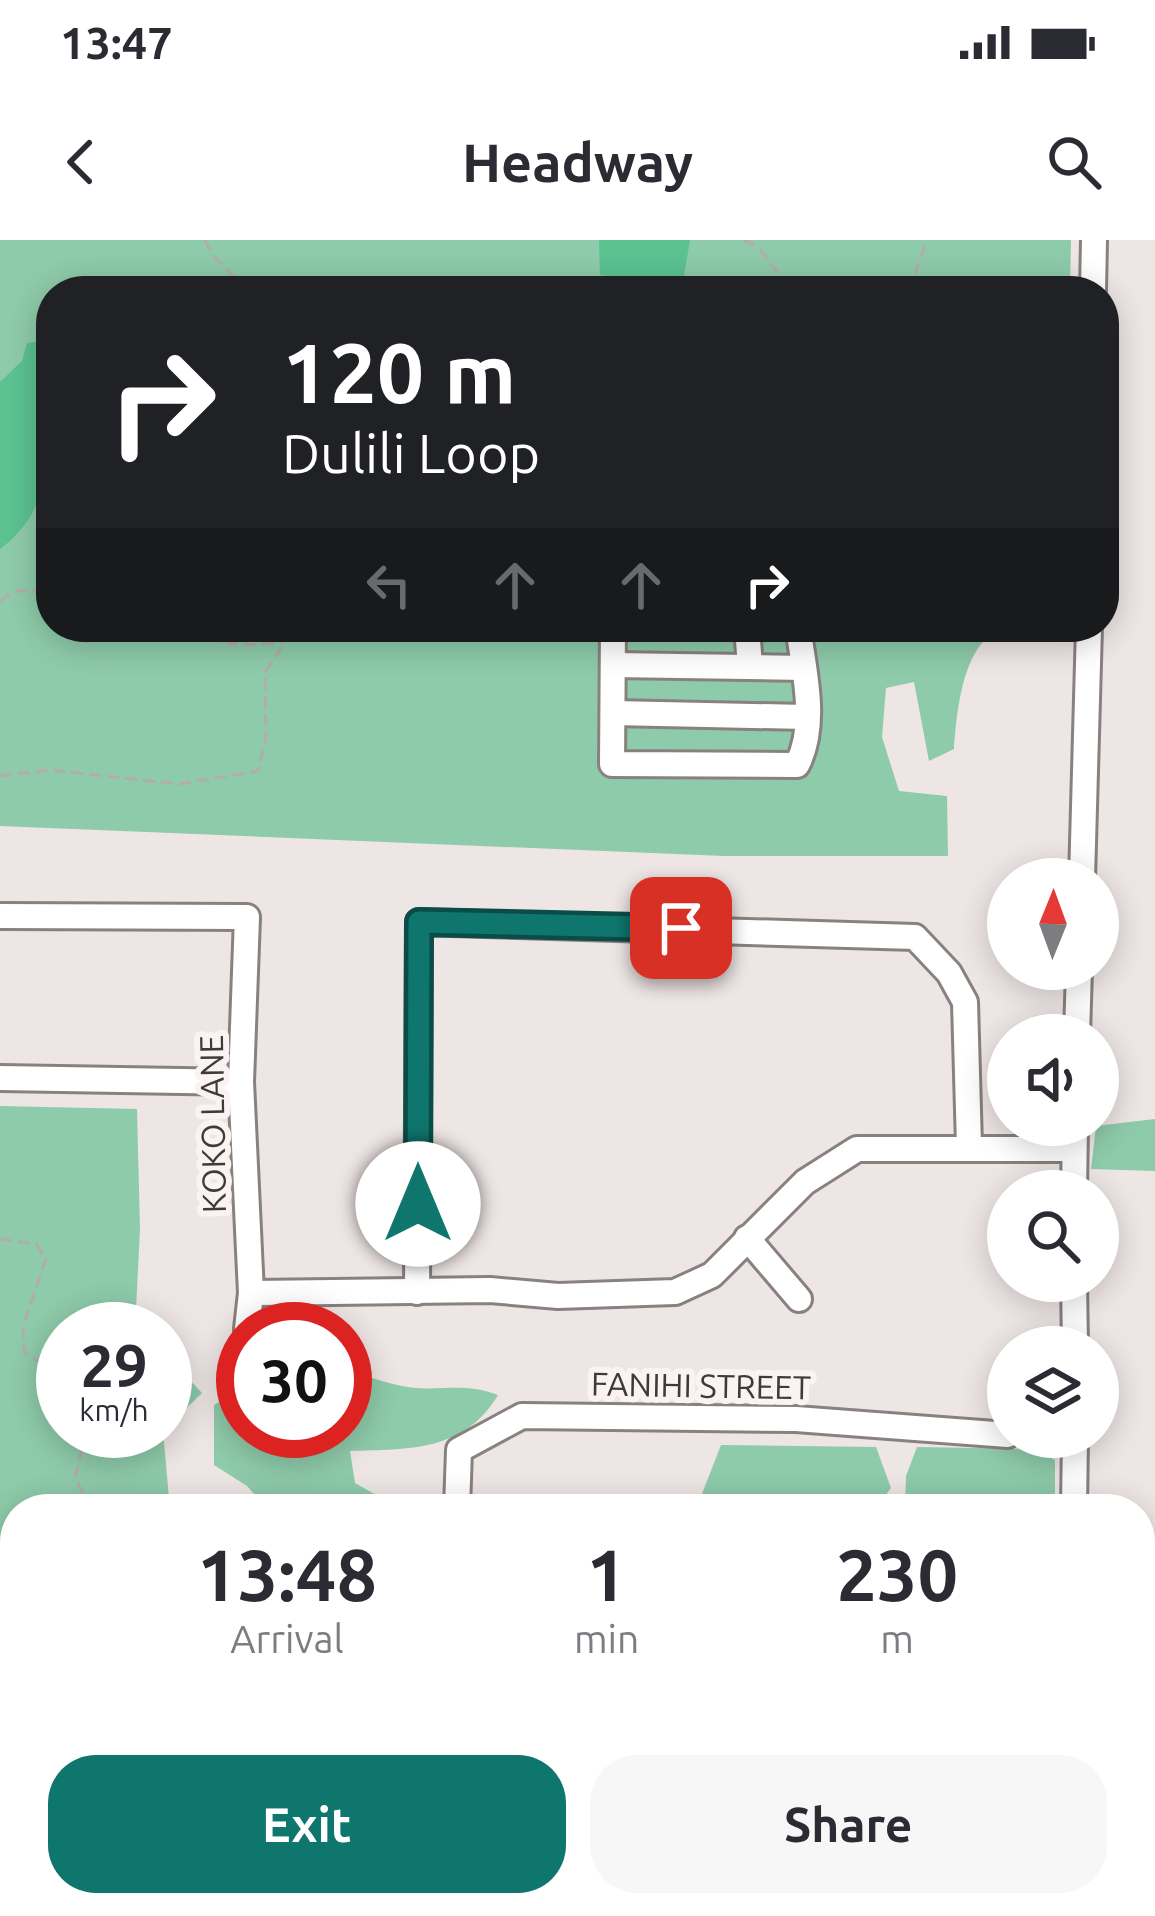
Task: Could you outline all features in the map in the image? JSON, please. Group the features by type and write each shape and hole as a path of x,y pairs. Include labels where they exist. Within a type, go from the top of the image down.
{"street":[{"path":"1094,240 1094,276"},
{"path":"613,642 612,764 797,765 806,749 800,642"},
{"path":"749,642 750,668"},
{"path":"1083,858 1089,642"},
{"path":"613,665 803,668"},
{"path":"613,713 806,717"},
{"name":"KOKO LANE","path":"0,916 247,917 241,1082 250,1302"},
{"path":"417,1292 419,922 916,938 949,973 965,1002 969,1146"},
{"path":"0,1078 241,1082"},
{"path":"251,1293 558,1296 675,1292 712,1275 805,1182 857,1149 987,1144"},
{"path":"747,1238 799,1299"},
{"name":"FANIHI STREET","path":"458,1494 459,1450 522,1416 796,1419 987,1433"},
{"path":"1074,1494 1075,1458"}],"path":[{"path":"205,240 212,260 235,276"},
{"path":"744,240 758,247 780,276"},
{"path":"915,276 927,240"},
{"path":"0,601 14,591 36,591"},
{"path":"218,642 290,642"},
{"path":"0,776 50,770 179,784 258,771 266,739 265,672 283,645"},
{"path":"0,1239 36,1244 46,1259 23,1326 24,1352 36,1360"},
{"path":"80,1458 75,1478 83,1494"}],"shaded area":[{"path":"0,240 1071,240 1070,276 36,276 36,642 984,642 964,680 954,749 929,761 914,682 886,688 882,737 899,791 947,796 948,856 724,856 0,826"},
{"path":"599,240 690,240 684,276 600,275"},
{"path":"36,342 36,505 21,530 0,549 0,382 22,361 27,343"},
{"path":"0,1106 137,1109 136,1302 36,1302 36,1458 165,1458 169,1494 0,1494"},
{"path":"1155,1119 1155,1171 1091,1169 1094,1146 1119,1146 1119,1123"},
{"path":"372,1378 415,1388 472,1389 498,1395 469,1428 414,1447 372,1450"},
{"path":"192,1382 202,1393 192,1403"},
{"path":"214,1405 216,1458 351,1458 355,1483 374,1494 254,1494 214,1465"},
{"path":"721,1445 876,1447 891,1488 886,1494 702,1494"},
{"path":"917,1447 987,1448 987,1458 1055,1460 1055,1494 905,1494 906,1476"}],"route":[{"path":"418,1204 419,922 681,928"}]}
